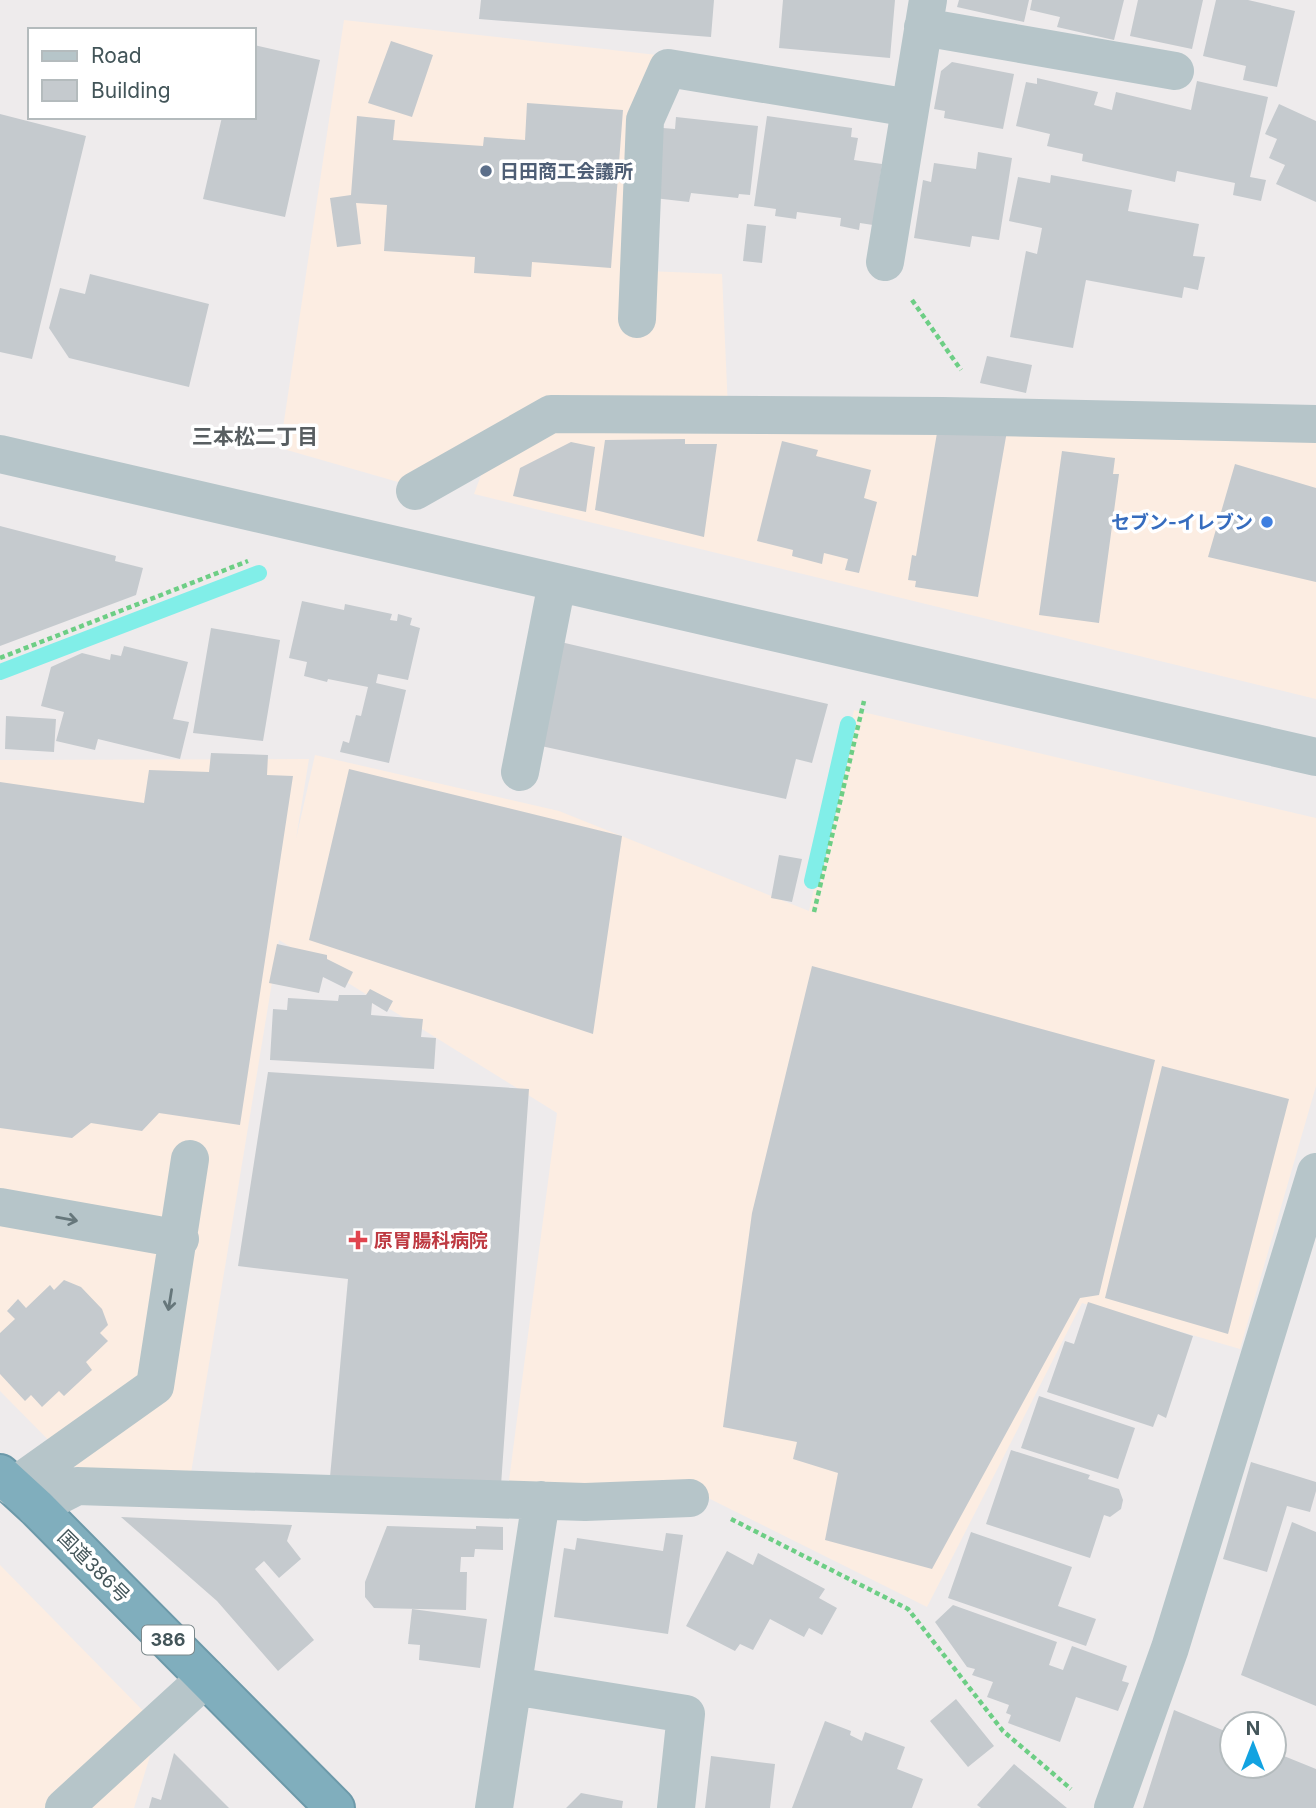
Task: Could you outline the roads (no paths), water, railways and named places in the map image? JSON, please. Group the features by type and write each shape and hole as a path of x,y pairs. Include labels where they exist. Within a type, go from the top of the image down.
{"highway":[{"name":"国道386号","path":"16,1489 335,1808"}],"street":[{"path":"885,262 926,14 1175,71"},
{"path":"637,319 645,120 668,68 911,108"},
{"path":"415,491 551,414 994,417 1316,424"},
{"path":"0,454 1316,757"},
{"path":"520,772 557,583"},
{"path":"16,1489 155,1386 180,1239 190,1159"},
{"path":"1113,1808 1167,1656 1316,1172"},
{"path":"0,1207 180,1239"},
{"path":"16,1489 77,1486 585,1502 690,1498"},
{"path":"494,1808 541,1500"},
{"path":"64,1808 206,1678"},
{"path":"513,1686 686,1714 676,1808"}],"waterway":[{"path":"0,672 259,573"},
{"path":"812,881 848,724"}],"place":[{"name":"日田商工会議所","path":"486,171"},
{"name":"セブン-イレブン","path":"1267,522"},
{"name":"原胃腸科病院","path":"358,1240"}],"district":[{"name":"三本松二丁目","path":"255,437"}]}
